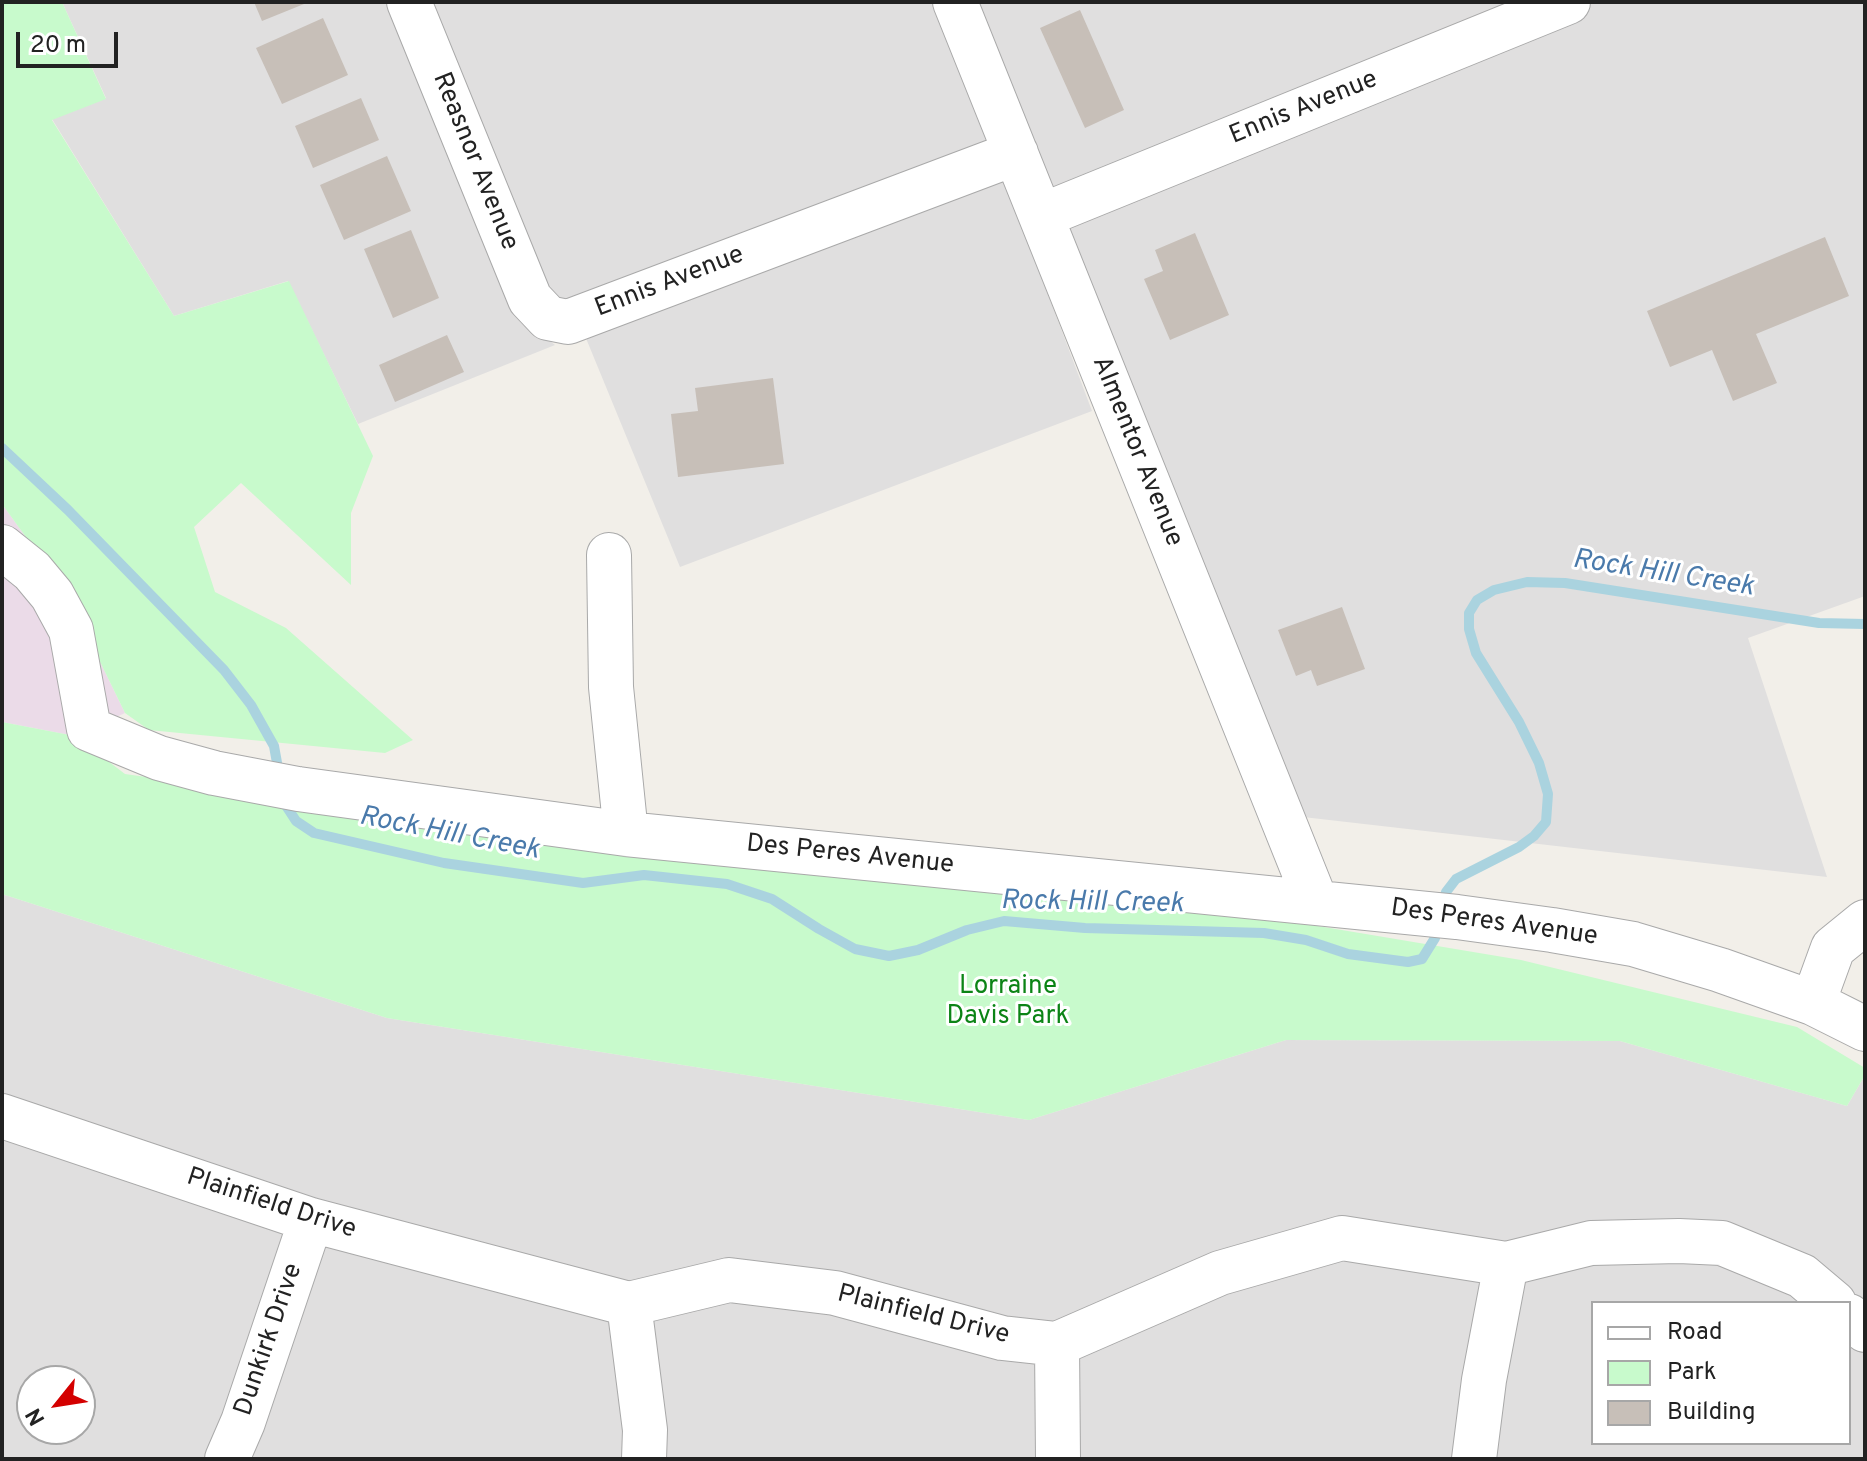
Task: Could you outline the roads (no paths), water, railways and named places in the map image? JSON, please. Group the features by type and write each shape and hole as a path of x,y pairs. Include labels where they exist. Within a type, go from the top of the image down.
{"street":[{"name":"Reasnor Avenue","path":"409,2 530,299 548,318"},
{"name":"Almentor Avenue","path":"955,2 1316,902"},
{"name":"Ennis Avenue","path":"1041,216 1568,2"},
{"name":"Ennis Avenue","path":"548,318 568,322 1016,153"},
{"name":"Des Peres Avenue","path":"2,547 32,571 52,595 71,630 89,729 159,758 283,786 626,834 1439,915 1633,944 1813,1003 1865,1029"},
{"path":"609,555 611,687 626,834"},
{"path":"1813,1003 1833,948 1865,922"},
{"name":"Plainfield Drive","path":"2,1116 311,1220 629,1304 729,1280 835,1293 1002,1338 1057,1344 1220,1273 1342,1238 1506,1264 1591,1243 1722,1243 1802,1276 1832,1301"},
{"name":"Dunkirk Drive","path":"227,1459 243,1422 311,1220"},
{"path":"1474,1459 1484,1380 1506,1264"},
{"path":"629,1304 645,1430 644,1459"},
{"path":"1057,1344 1058,1459"}],"waterway":[{"name":"Rock Hill Creek","path":"2,448 68,510 224,670 251,705 274,746 279,774"},
{"name":"Rock Hill Creek","path":"1443,906 1446,892 1456,879 1519,847 1546,822 1548,794 1539,763 1519,722 1476,653 1469,629 1469,613 1477,600 1494,590 1527,582 1565,583 1819,623 1865,624"},
{"name":"Rock Hill Creek","path":"281,798 296,821 314,833 444,863 583,883 644,875 727,884 772,899 855,949 889,956 918,950 967,930 1004,921 1085,928 1264,933 1306,940 1348,954 1408,962 1422,959 1435,938 1438,926"}],"park label":[{"name":"Lorraine Davis Park","path":"1008,1003"}]}
